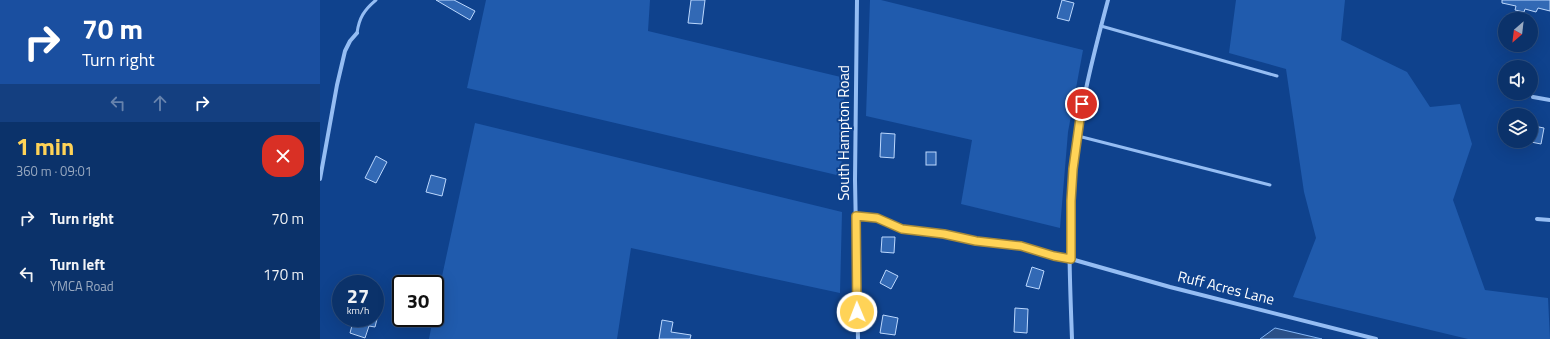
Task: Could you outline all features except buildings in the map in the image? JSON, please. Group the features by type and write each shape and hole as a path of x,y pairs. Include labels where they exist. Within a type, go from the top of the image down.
{"street":[{"name":"South Hampton Road","path":"857,0 856,216 858,339"},
{"path":"1072,339 1071,201 1078,136 1087,79 1108,0"},
{"path":"320,179 337,85 345,51 350,41 357,33"},
{"path":"1538,98 1550,100"},
{"path":"1537,219 1550,220"},
{"name":"Ruff Acres Lane","path":"1071,259 1170,287 1376,339"}],"lane":[{"path":"357,33 359,19 369,6 376,0"},
{"path":"1102,26 1277,76"},
{"path":"1078,136 1270,185"},
{"path":"856,216 877,218 902,229 944,234 976,241 1021,246 1054,256 1071,259"}],"shaded area":[{"path":"486,0 650,0 648,31 845,78 841,176 467,88"},
{"path":"870,0 881,0 1083,50 1068,132 1060,228 961,204 972,140 866,116"},
{"path":"1236,0 1345,0 1341,40 1407,72 1430,107 1460,104 1472,144 1453,200 1485,290 1548,298 1550,339 1468,339 1293,297 1316,238 1304,192 1286,69 1229,53"},
{"path":"475,123 842,212 840,293 631,248 617,339 429,339 431,327 444,327 444,275 442,275"},
{"path":"1275,328 1322,339 1260,339"}],"route":[{"path":"857,312 856,216 877,218 902,229 944,234 976,241 1021,246 1054,256 1071,259 1071,201 1073,169 1082,104"}]}
